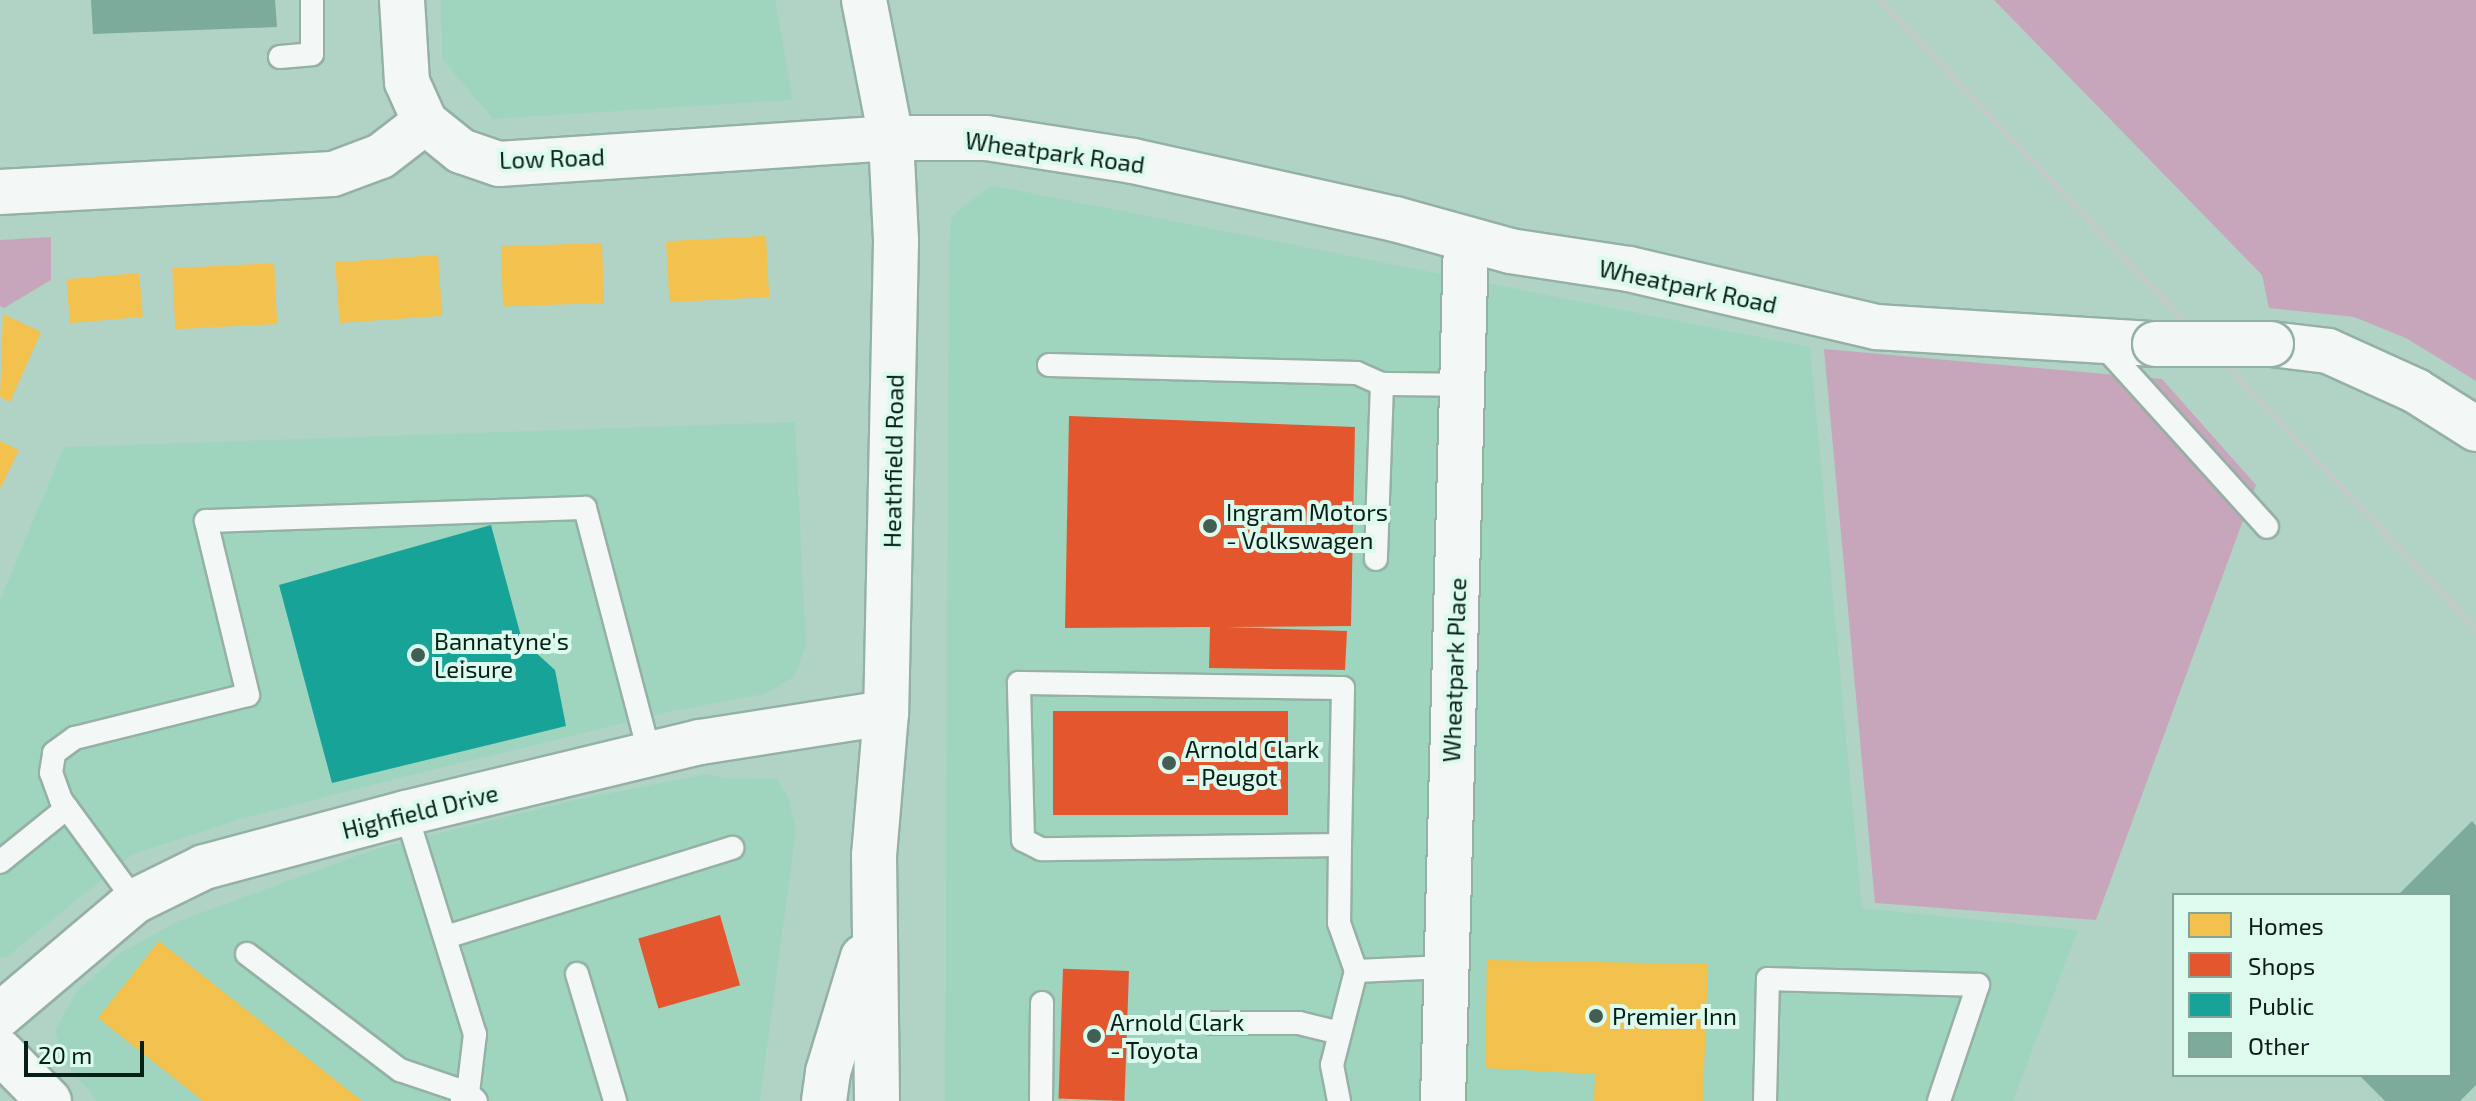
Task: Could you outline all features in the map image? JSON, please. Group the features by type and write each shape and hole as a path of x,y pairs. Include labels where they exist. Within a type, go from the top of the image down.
{"street":[{"path":"0,192 333,174 381,156 425,122 407,82 402,0"},
{"name":"Heathfield Road","path":"864,0 891,138 896,242 886,713 874,855 873,924 879,1050 877,1101"},
{"name":"Low Road","path":"425,122 461,151 499,164 891,138"},
{"name":"Wheatpark Road","path":"891,138 986,138 1133,161 1395,219 1549,259 1629,269 1876,327 2099,342 2271,344 2328,351 2416,391 2476,429"},
{"name":"Wheatpark Place","path":"1443,1101 1466,239"},
{"name":"Highfield Drive","path":"0,1015 135,901 204,867 406,813 700,742 886,713"},
{"name":"Heathfield Road","path":"824,1101 828,1072 873,924"},
{"path":"0,1051 49,1101"}],"lane":[{"path":"280,57 312,54 312,0"},
{"path":"2099,342 2267,527"},
{"path":"1049,365 1357,373 1382,384 1462,385"},
{"path":"1376,559 1382,384"},
{"path":"135,901 67,808 51,773 54,753 75,738 248,695 206,521 585,508 650,755"},
{"path":"1339,1101 1332,1065 1356,971 1339,923 1343,688 1019,683 1023,840 1041,849 1340,845"},
{"path":"0,862 67,808"},
{"path":"247,954 400,1070 469,1098 475,1034 406,813"},
{"path":"446,937 732,848"},
{"path":"1356,971 1446,967"},
{"path":"577,974 615,1101"},
{"path":"1765,1101 1768,979 1978,985 1939,1101"},
{"path":"1041,1101 1042,1003"},
{"path":"1211,1023 1299,1023 1340,1033"}],"shaded area":[{"path":"441,0 775,0 793,100 493,119 442,59"},
{"path":"1994,0 2476,0 2476,381 2406,338 2354,317 2269,308 2262,275"},
{"path":"991,185 1810,347 1862,908 2078,930 2013,1101 945,1101 949,240 952,216"},
{"path":"51,237 51,280 4,308 0,306 0,240"},
{"path":"1824,349 2162,379 2256,485 2096,920 1875,903"},
{"path":"795,422 806,645 794,677 764,694 673,711 387,781 241,819 133,854 7,957 0,958 0,600 64,447"},
{"path":"707,774 723,778 777,779 788,797 796,829 760,1101 97,1101 62,1058 55,1030 78,990 119,954 176,922 376,849 575,800"}],"building: Homes":[{"path":"766,236 769,297 669,302 666,241"},
{"path":"602,243 604,303 503,306 501,247"},
{"path":"438,255 442,316 340,323 335,262"},
{"path":"274,263 277,324 175,329 172,268"},
{"path":"139,273 143,317 70,323 66,279"},
{"path":"3,314 41,332 10,402 0,397"},
{"path":"0,441 19,450 0,489"},
{"path":"159,941 362,1101 203,1101 98,1018"},
{"name":"Premier Inn","path":"1487,960 1708,964 1703,1101 1594,1101 1595,1074 1485,1068"}],"building: Shops":[{"name":"Ingram Motors - Volkswagen","path":"1069,416 1355,427 1351,626 1227,627 1347,631 1345,670 1209,668 1210,627 1065,628"},
{"name":"Arnold Clark - Peugot","path":"1053,711 1288,711 1288,815 1053,815"},
{"path":"720,915 740,985 658,1009 638,938"},
{"name":"Arnold Clark - Toyota","path":"1063,969 1129,971 1124,1101 1059,1099"}],"building: Public":[{"name":"Bannatyne's Leisure","path":"491,525 522,640 555,670 566,726 332,783 279,585"}],"building: Other":[{"path":"91,0 275,0 277,27 93,34"},
{"path":"2472,821 2476,826 2476,1085 2460,1101 2385,1101 2361,1077 2452,1077 2452,893 2400,893"}],"railway":[{"path":"1880,0 2476,629"}],"place":[{"name":"Ingram Motors - Volkswagen","path":"1210,526"},
{"name":"Bannatyne's Leisure","path":"418,655"},
{"name":"Arnold Clark - Peugot","path":"1169,763"},
{"name":"Premier Inn","path":"1596,1016"},
{"name":"Arnold Clark - Toyota","path":"1094,1036"}]}
